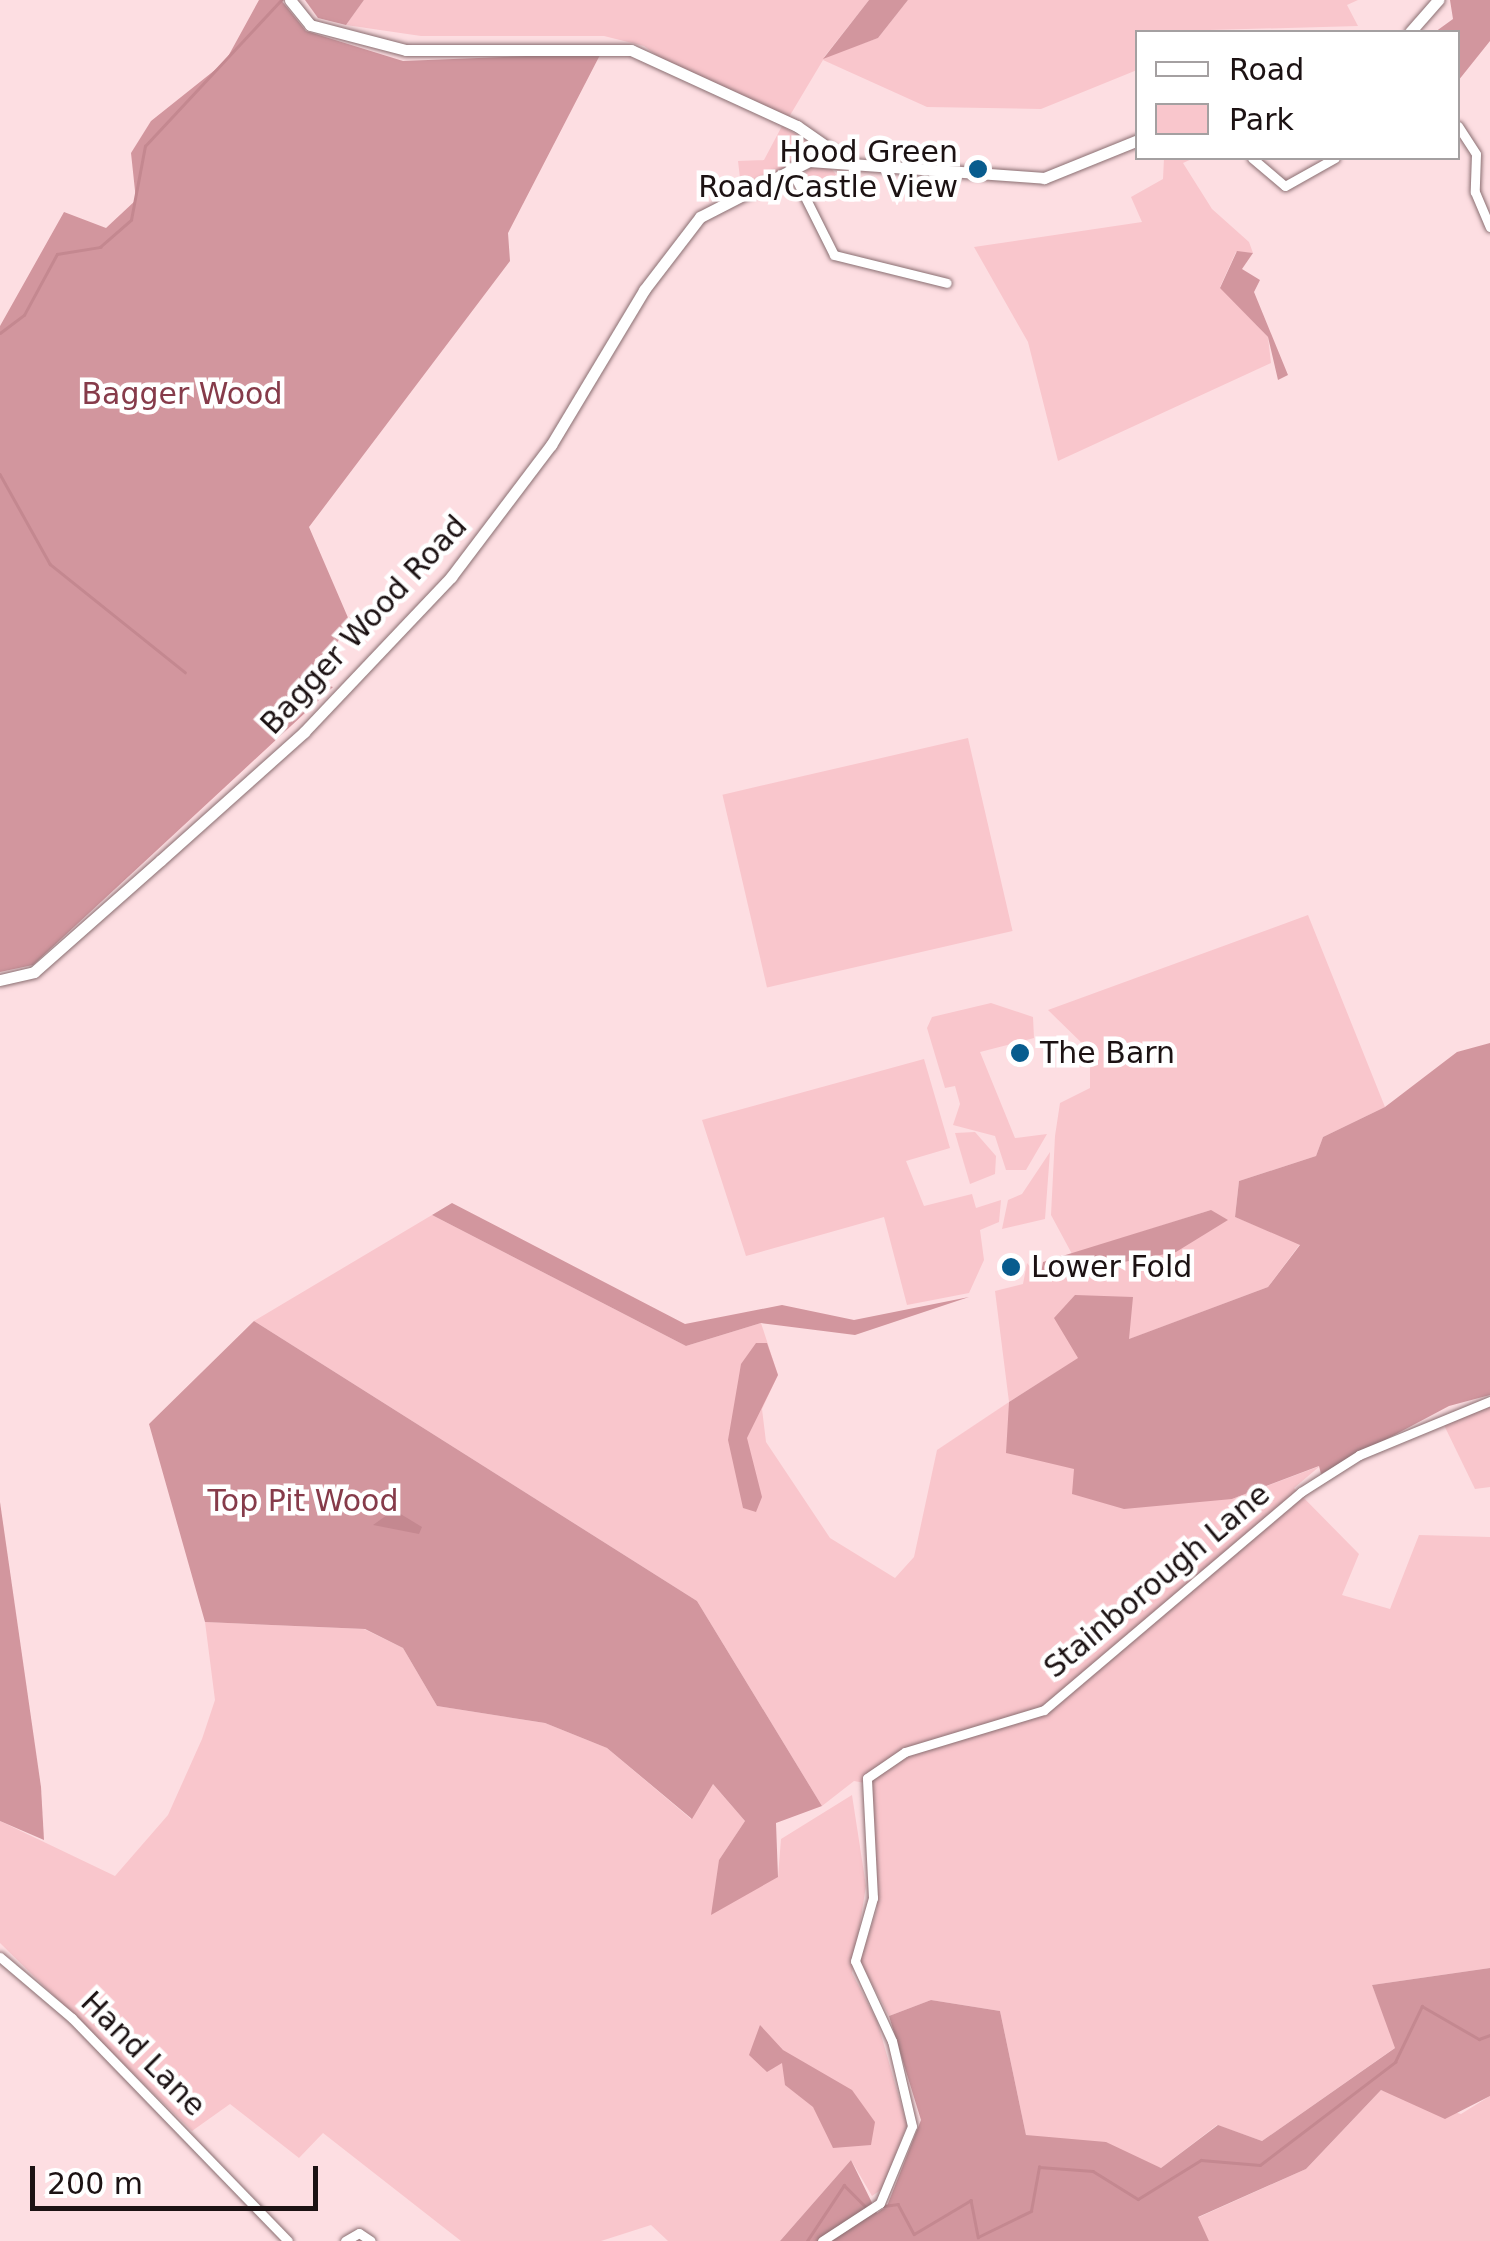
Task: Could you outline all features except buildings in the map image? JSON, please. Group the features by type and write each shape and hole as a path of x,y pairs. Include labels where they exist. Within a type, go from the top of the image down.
{"street":[{"path":"290,0 310,25 406,50 630,50 797,126 843,158"},
{"path":"1412,30 1438,0"},
{"path":"1460,129 1476,154 1475,192 1490,227"},
{"path":"947,283 834,255 790,167 843,158 1044,178 1087,168 1135,142"},
{"path":"1254,160 1284,186 1331,160"},
{"name":"Bagger Wood Road","path":"0,980 34,972 314,722 462,563 552,445 685,230 790,167"},
{"name":"Stainborough Lane","path":"822,2241 866,2216 880,2203 912,2126 892,2041 854,1961 873,1898 862,1793 878,1766 905,1752 1044,1710 1301,1492 1359,1455 1490,1401"},
{"name":"Hand Lane","path":"0,1956 72,2018 285,2240"},
{"path":"346,2241 359,2233 371,2241"}],"green space":[{"name":"Bagger Wood","path":"259,0 281,0 306,31 403,61 601,53 508,233 510,261 309,527 349,620 335,647 315,659 313,682 333,687 33,965 0,972 0,326 64,212 106,228 136,200 131,153 151,121 225,62"},
{"path":"305,0 364,0 346,25 318,18"},
{"path":"364,0 869,0 824,57 878,38 908,0 1358,0 1347,5 1358,26 1135,30 1135,71 1041,109 927,107 823,60 789,117 676,70 644,46 604,36 421,36 346,25"},
{"path":"869,0 908,0 878,38 823,59"},
{"path":"1450,0 1490,0 1490,41 1460,78 1460,30 1438,30 1453,19"},
{"path":"782,126 826,152 741,187 738,161 764,160"},
{"path":"1164,160 1190,160 1183,163 1212,209 1249,242 1253,253 1236,252 1220,287 1268,337 1271,363 1058,461 1028,342 974,247 1142,222 1131,197 1163,179"},
{"path":"820,165 833,170 838,183 833,196 820,201 807,196 802,183 807,170"},
{"path":"1237,251 1253,253 1242,269 1260,280 1254,292 1288,375 1278,380 1268,337 1220,288"},
{"path":"968,738 1013,931 767,988 722,795"},
{"path":"1308,915 1385,1107 1323,1137 1316,1156 1239,1181 1235,1217 1300,1244 1268,1287 1079,1358 1009,1402 995,1291 1023,1284 1027,1263 1040,1278 1101,1263 1211,1210 1072,1254 1051,1215 1055,1136 1060,1103 1090,1088 1090,1051 1048,1010"},
{"path":"991,1003 1033,1017 1034,1038 980,1052 1015,1138 1047,1134 1026,1170 1006,1170 995,1136 953,1125 960,1104 955,1086 945,1088 927,1028 932,1017"},
{"path":"1490,1043 1490,1395 1449,1406 1321,1474 1319,1466 1232,1499 1124,1509 1072,1494 1074,1469 1006,1453 1009,1402 1078,1358 1054,1318 1075,1295 1133,1297 1129,1339 1268,1287 1300,1245 1235,1217 1239,1181 1316,1156 1323,1137 1385,1107 1457,1052"},
{"path":"924,1059 950,1148 906,1161 924,1206 972,1194 976,1208 1001,1200 999,1222 980,1230 984,1260 969,1293 907,1305 884,1217 746,1256 702,1120"},
{"path":"975,1132 996,1156 995,1174 970,1184 955,1133"},
{"path":"1050,1152 1045,1219 1002,1229 1008,1200 1022,1194"},
{"path":"452,1203 685,1324 782,1305 854,1320 969,1297 855,1335 761,1323 686,1346 432,1215"},
{"path":"1211,1210 1228,1220 1176,1252 1040,1278 1043,1262"},
{"path":"432,1215 686,1346 761,1323 778,1375 762,1409 766,1442 830,1538 895,1578 914,1557 937,1450 1009,1402 1232,1499 1320,1466 1294,1488 1359,1554 1342,1595 1390,1609 1419,1535 1490,1537 1490,1968 1372,1985 1396,2047 1262,2141 1217,2125 1161,2168 1026,2135 1000,2011 931,2000 889,2016 860,1961 877,1909 870,1784 854,1781 822,1806 697,1601 254,1321"},
{"name":"Top Pit Wood","path":"254,1321 697,1601 822,1806 776,1823 778,1877 711,1915 719,1860 745,1821 713,1784 692,1819 607,1748 545,1723 437,1706 403,1648 365,1629 205,1622 149,1424"},
{"path":"756,1343 767,1343 778,1375 747,1438 762,1497 756,1512 743,1508 728,1440 741,1364"},
{"path":"1490,1406 1490,1487 1475,1489 1443,1423"},
{"path":"0,1502 41,1787 44,1840 0,1821"},
{"path":"205,1622 364,1629 403,1648 437,1706 545,1723 607,1748 691,1819 712,1783 745,1821 719,1860 778,1877 781,1839 852,1795 866,1886 852,1973 877,2021 907,2125 882,2189 872,2196 851,2160 780,2241 668,2241 651,2225 601,2241 461,2241 323,2133 299,2158 230,2104 192,2131 0,1943 0,1821 115,1876 168,1815 202,1739 215,1700"},
{"path":"1490,1968 1490,2096 1445,2119 1381,2090 1306,2169 1198,2217 1209,2241 780,2241 851,2160 877,2213 887,2206 921,2120 889,2016 931,2000 1000,2011 1026,2135 1106,2142 1161,2168 1218,2125 1262,2141 1395,2048 1372,1985"},
{"path":"760,2025 783,2050 852,2090 875,2122 871,2145 833,2148 813,2107 785,2085 782,2063 767,2072 749,2055"},
{"path":"1381,2090 1461,2114 1490,2096 1490,2241 1209,2241 1197,2218 1306,2169"}],"shaded area":[{"path":"394,1510 422,1527 419,1534 373,1525"}],"waterway":[{"path":"0,333 24,315 57,254 100,247 131,220 145,146 281,0"},
{"path":"0,474 50,564 185,672"},
{"path":"884,2206 898,2204 914,2234 971,2200 978,2237 1031,2211 1039,2167 1093,2171 1138,2199 1201,2160 1260,2165 1395,2062 1422,2006 1479,2039 1490,2035"},
{"path":"807,2241 844,2185 866,2207"}],"place":[{"name":"Hood Green Road/Castle View","path":"978,169"},
{"name":"The Barn","path":"1020,1053"},
{"name":"Lower Fold","path":"1011,1267"}]}
